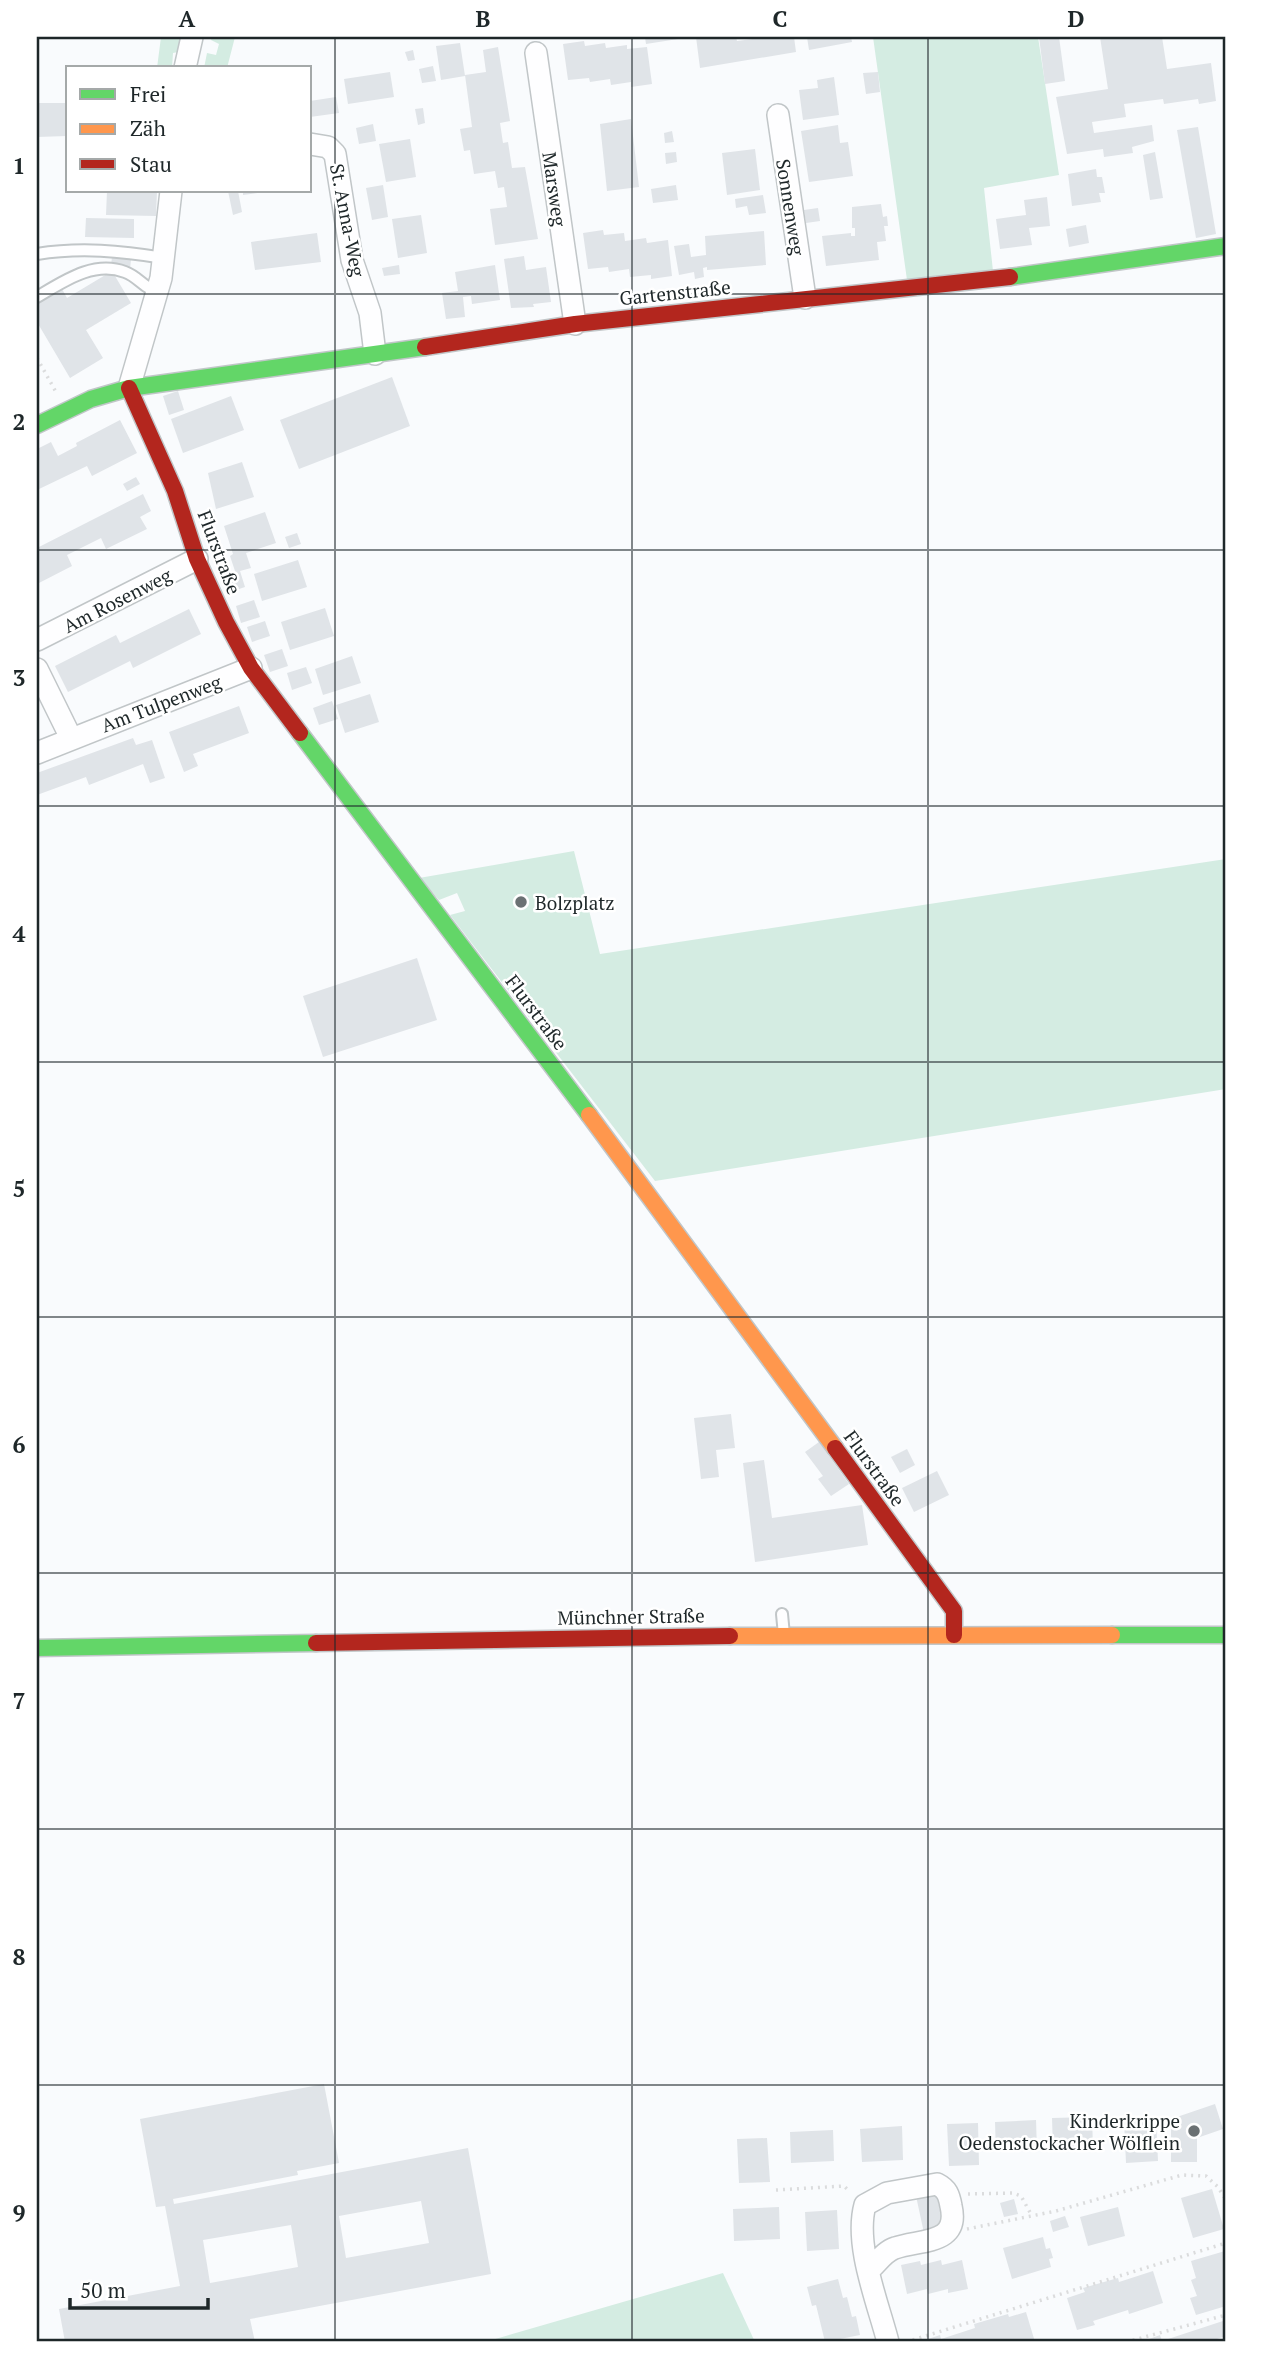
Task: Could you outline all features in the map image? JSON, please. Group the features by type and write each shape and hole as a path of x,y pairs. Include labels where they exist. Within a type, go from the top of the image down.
{"street":[{"path":"186,66 192,37"},
{"name":"Marsweg","path":"536,53 575,324"},
{"name":"Sonnenweg","path":"778,115 805,298"},
{"name":"St. Anna-Weg","path":"312,144 328,147 335,154 352,260 370,313 375,354"},
{"path":"129,388 158,292 171,192"},
{"name":"Gartenstraße","path":"37,425 91,399 129,388 575,324 1054,272 1226,246"},
{"name":"Flurstraße","path":"129,388 175,491 197,559 251,668 672,1226 954,1611 954,1635"},
{"name":"Am Rosenweg","path":"37,640 197,559"},
{"name":"Am Tulpenweg","path":"37,753 251,668"},
{"path":"37,669 71,738"},
{"name":"Münchner Straße","path":"37,1648 715,1630 784,1636 1226,1635"},
{"path":"869,2270 891,2249 946,2234 951,2229 954,2220 949,2194 944,2187 937,2184 887,2193 865,2205 861,2220 869,2270 888,2342"}],"lane":[{"path":"37,254 66,250 114,250 164,258"},
{"path":"37,297 76,274 100,270 125,272 137,279 146,289 158,292"},
{"path":"782,1614 784,1636"}],"path":[{"path":"37,358 67,411"},
{"path":"951,2229 974,2229 1033,2216 1182,2175 1206,2176 1218,2187 1226,2200"},
{"path":"776,2190 844,2186 865,2205"},
{"path":"949,2194 1013,2193 1021,2196 1033,2216"},
{"path":"904,2342 1226,2243"},
{"path":"1126,2342 1226,2315"}],"green space":[{"path":"161,37 180,37 178,52 173,53 172,66 157,66"},
{"path":"212,37 235,37 228,66 204,66 207,53 216,55 219,44 211,40"},
{"path":"873,37 1038,37 1059,175 984,188 993,271 907,280"},
{"path":"574,851 600,954 1226,859 1226,1089 655,1181 450,915 465,911 457,893 439,900 419,878"},
{"path":"723,2273 755,2342 485,2342"}],"building":[{"path":"645,37 678,37 678,39 646,44"},
{"path":"696,37 736,37 737,41 794,37 796,52 700,68"},
{"path":"807,37 851,37 852,42 809,50"},
{"path":"1039,37 1059,37 1065,81 1045,84"},
{"path":"1100,37 1162,37 1167,69 1211,63 1216,101 1199,104 1198,99 1164,104 1163,99 1124,104 1126,117 1092,122 1094,133 1152,125 1154,141 1132,147 1133,153 1104,157 1103,149 1067,154 1056,97 1108,89"},
{"path":"584,41 585,46 605,43 606,48 627,45 627,49 647,47 652,84 631,87 631,82 611,85 610,79 590,82 589,78 568,80 563,44"},
{"path":"460,43 465,76 441,80 436,46"},
{"path":"498,47 510,121 500,123 503,143 508,142 512,168 525,167 538,239 495,245 490,209 507,207 504,187 498,188 495,171 474,174 470,150 464,151 460,129 472,127 465,75 486,72 483,50"},
{"path":"413,50 415,60 408,61 405,52"},
{"path":"433,66 436,81 422,83 419,69"},
{"path":"390,72 394,97 348,104 344,79"},
{"path":"878,72 880,92 866,94 863,73"},
{"path":"834,77 839,115 803,120 799,90 818,88 817,80"},
{"path":"336,97 339,113 312,117 312,101"},
{"path":"37,103 66,103 66,136 37,137"},
{"path":"423,108 425,123 418,125 415,109"},
{"path":"631,119 639,187 607,191 600,124"},
{"path":"373,124 376,141 359,144 356,128"},
{"path":"838,125 840,143 848,142 853,176 809,182 801,131"},
{"path":"1198,127 1216,234 1196,238 1177,130"},
{"path":"672,131 674,142 665,143 664,133"},
{"path":"410,139 416,177 386,182 379,144"},
{"path":"755,149 760,190 727,195 722,153"},
{"path":"676,152 677,162 666,164 665,153"},
{"path":"1155,152 1163,198 1150,200 1143,155"},
{"path":"1096,169 1097,177 1102,177 1105,193 1099,193 1101,202 1072,206 1068,174"},
{"path":"383,185 388,217 372,220 366,188"},
{"path":"676,185 678,200 653,203 651,189"},
{"path":"107,192 157,192 156,216 106,215"},
{"path":"228,192 238,192 242,212 233,215"},
{"path":"243,192 264,192 243,195"},
{"path":"763,195 766,213 749,215 747,206 736,208 735,199"},
{"path":"1047,197 1050,226 1029,228 1032,245 1000,249 996,219 1026,215 1024,200"},
{"path":"881,204 888,226 884,226 886,241 877,242 879,260 826,266 822,236 851,233 851,236 855,236 855,228 852,228 852,207"},
{"path":"818,208 820,221 806,223 804,210"},
{"path":"421,215 427,253 398,258 392,219"},
{"path":"86,218 134,219 134,238 85,237"},
{"path":"1086,225 1089,243 1069,247 1066,229"},
{"path":"603,230 604,235 624,233 625,241 646,238 647,243 668,240 672,276 651,279 651,275 630,277 629,269 609,272 608,267 588,269 583,233"},
{"path":"764,231 766,265 707,270 707,267 703,268 704,277 695,279 694,272 679,275 674,246 689,244 691,257 706,255 705,236"},
{"path":"317,233 321,262 255,270 251,242"},
{"path":"112,256 131,259 130,270 111,267"},
{"path":"524,256 526,270 546,267 551,302 533,304 534,307 511,308 504,259"},
{"path":"399,265 400,274 384,276 382,268"},
{"path":"495,265 500,300 472,304 471,296 463,297 465,317 446,319 442,293 458,291 455,272"},
{"path":"112,271 131,303 86,330 103,358 70,378 37,322 37,302 61,287 67,298"},
{"path":"392,377 410,426 299,469 280,420"},
{"path":"178,391 184,410 169,415 163,396"},
{"path":"231,396 244,430 183,453 171,419"},
{"path":"120,420 137,453 92,476 87,466 37,490 37,449 51,442 58,456 77,446 76,443"},
{"path":"242,462 254,497 216,509 208,473"},
{"path":"136,477 140,484 127,491 123,484"},
{"path":"143,494 151,511 140,517 147,529 106,549 101,538 67,555 72,566 37,584 37,548"},
{"path":"265,512 276,543 246,553 251,568 240,571 245,587 227,593 222,578 236,574 224,526"},
{"path":"297,533 301,544 289,548 285,537"},
{"path":"298,560 307,587 262,601 254,574"},
{"path":"254,600 260,617 241,623 236,606"},
{"path":"325,608 334,636 290,650 281,622"},
{"path":"189,609 201,634 133,668 130,661 68,692 55,666 116,635 120,643"},
{"path":"265,621 270,636 252,642 247,627"},
{"path":"282,649 288,666 270,672 264,655"},
{"path":"352,656 361,683 323,695 315,669"},
{"path":"306,667 312,683 292,690 287,673"},
{"path":"370,694 379,722 345,733 336,705"},
{"path":"332,701 338,719 319,725 313,708"},
{"path":"239,706 249,733 193,754 198,766 184,772 169,732"},
{"path":"133,738 136,745 152,740 165,778 150,783 143,764 89,785 86,777 37,795 37,773"},
{"path":"417,958 437,1020 323,1057 303,996"},
{"path":"731,1414 735,1448 716,1450 719,1477 701,1479 694,1418"},
{"path":"819,1442 849,1484 831,1496 818,1479 823,1476 805,1452"},
{"path":"907,1449 915,1465 900,1473 891,1457"},
{"path":"764,1460 772,1518 862,1505 868,1545 755,1562 743,1463"},
{"path":"937,1471 949,1495 914,1512 902,1488"},
{"path":"324,2084 339,2163 297,2171 298,2175 173,2199 174,2204 468,2148 491,2274 250,2319 255,2342 65,2342 59,2309 180,2286 165,2206 156,2207 140,2119","holes":["421,2201 429,2243 346,2258 339,2216","291,2225 298,2267 210,2283 203,2240"]},
{"path":"1215,2104 1223,2129 1197,2138 1197,2162 1171,2162 1171,2119"},
{"path":"1092,2117 1093,2148 1053,2150 1052,2118"},
{"path":"1156,2119 1158,2161 1126,2163 1124,2120"},
{"path":"1036,2120 1037,2150 996,2152 995,2122"},
{"path":"978,2123 979,2165 949,2166 947,2124"},
{"path":"902,2126 903,2160 862,2162 860,2129"},
{"path":"833,2130 834,2161 791,2163 790,2132"},
{"path":"767,2138 770,2182 739,2183 737,2139"},
{"path":"1212,2189 1224,2229 1193,2238 1181,2198"},
{"path":"936,2192 944,2228 924,2233 916,2196"},
{"path":"1014,2199 1018,2214 1004,2217 1000,2203"},
{"path":"779,2207 780,2239 734,2241 733,2209"},
{"path":"1118,2207 1125,2236 1088,2246 1080,2217"},
{"path":"837,2210 839,2249 807,2251 805,2212"},
{"path":"1065,2216 1069,2227 1053,2232 1050,2221"},
{"path":"1043,2237 1046,2249 1050,2248 1053,2258 1049,2259 1051,2267 1012,2279 1003,2248"},
{"path":"1225,2251 1226,2306 1196,2315 1190,2298 1197,2296 1191,2280 1196,2278 1191,2261"},
{"path":"941,2260 942,2265 962,2260 968,2289 948,2293 948,2289 928,2294 927,2289 907,2294 901,2265 920,2261 921,2265"},
{"path":"1153,2271 1163,2303 1129,2314 1128,2310 1093,2321 1095,2325 1077,2330 1067,2298 1085,2292 1083,2288 1118,2278 1119,2282"},
{"path":"838,2279 843,2298 847,2297 852,2317 856,2316 860,2335 825,2342 816,2305 812,2306 807,2287"},
{"path":"1026,2312 1035,2342 919,2342 940,2335 941,2339 975,2328 974,2324"},
{"path":"1226,2320 1226,2336 1208,2342 1141,2342 1160,2335 1162,2341"}],"traffic: fast":[{"path":"1010,277 1226,246"},
{"path":"37,425 91,399 129,388 425,347"},
{"path":"300,733 589,1115"},
{"path":"1112,1635 1226,1635"},
{"path":"37,1648 316,1643"}],"traffic: slow":[{"path":"589,1115 835,1448"},
{"path":"730,1636 1112,1635"}],"traffic: jam":[{"path":"425,347 575,324 1010,277"},
{"path":"129,388 175,491 197,559 226,622 251,668 300,733"},
{"path":"835,1448 954,1611 954,1635"},
{"path":"316,1643 730,1636"}],"place":[{"name":"Bolzplatz","path":"521,902"},
{"name":"Kinderkrippe Oedenstockacher Wölflein","path":"1194,2131"}]}
